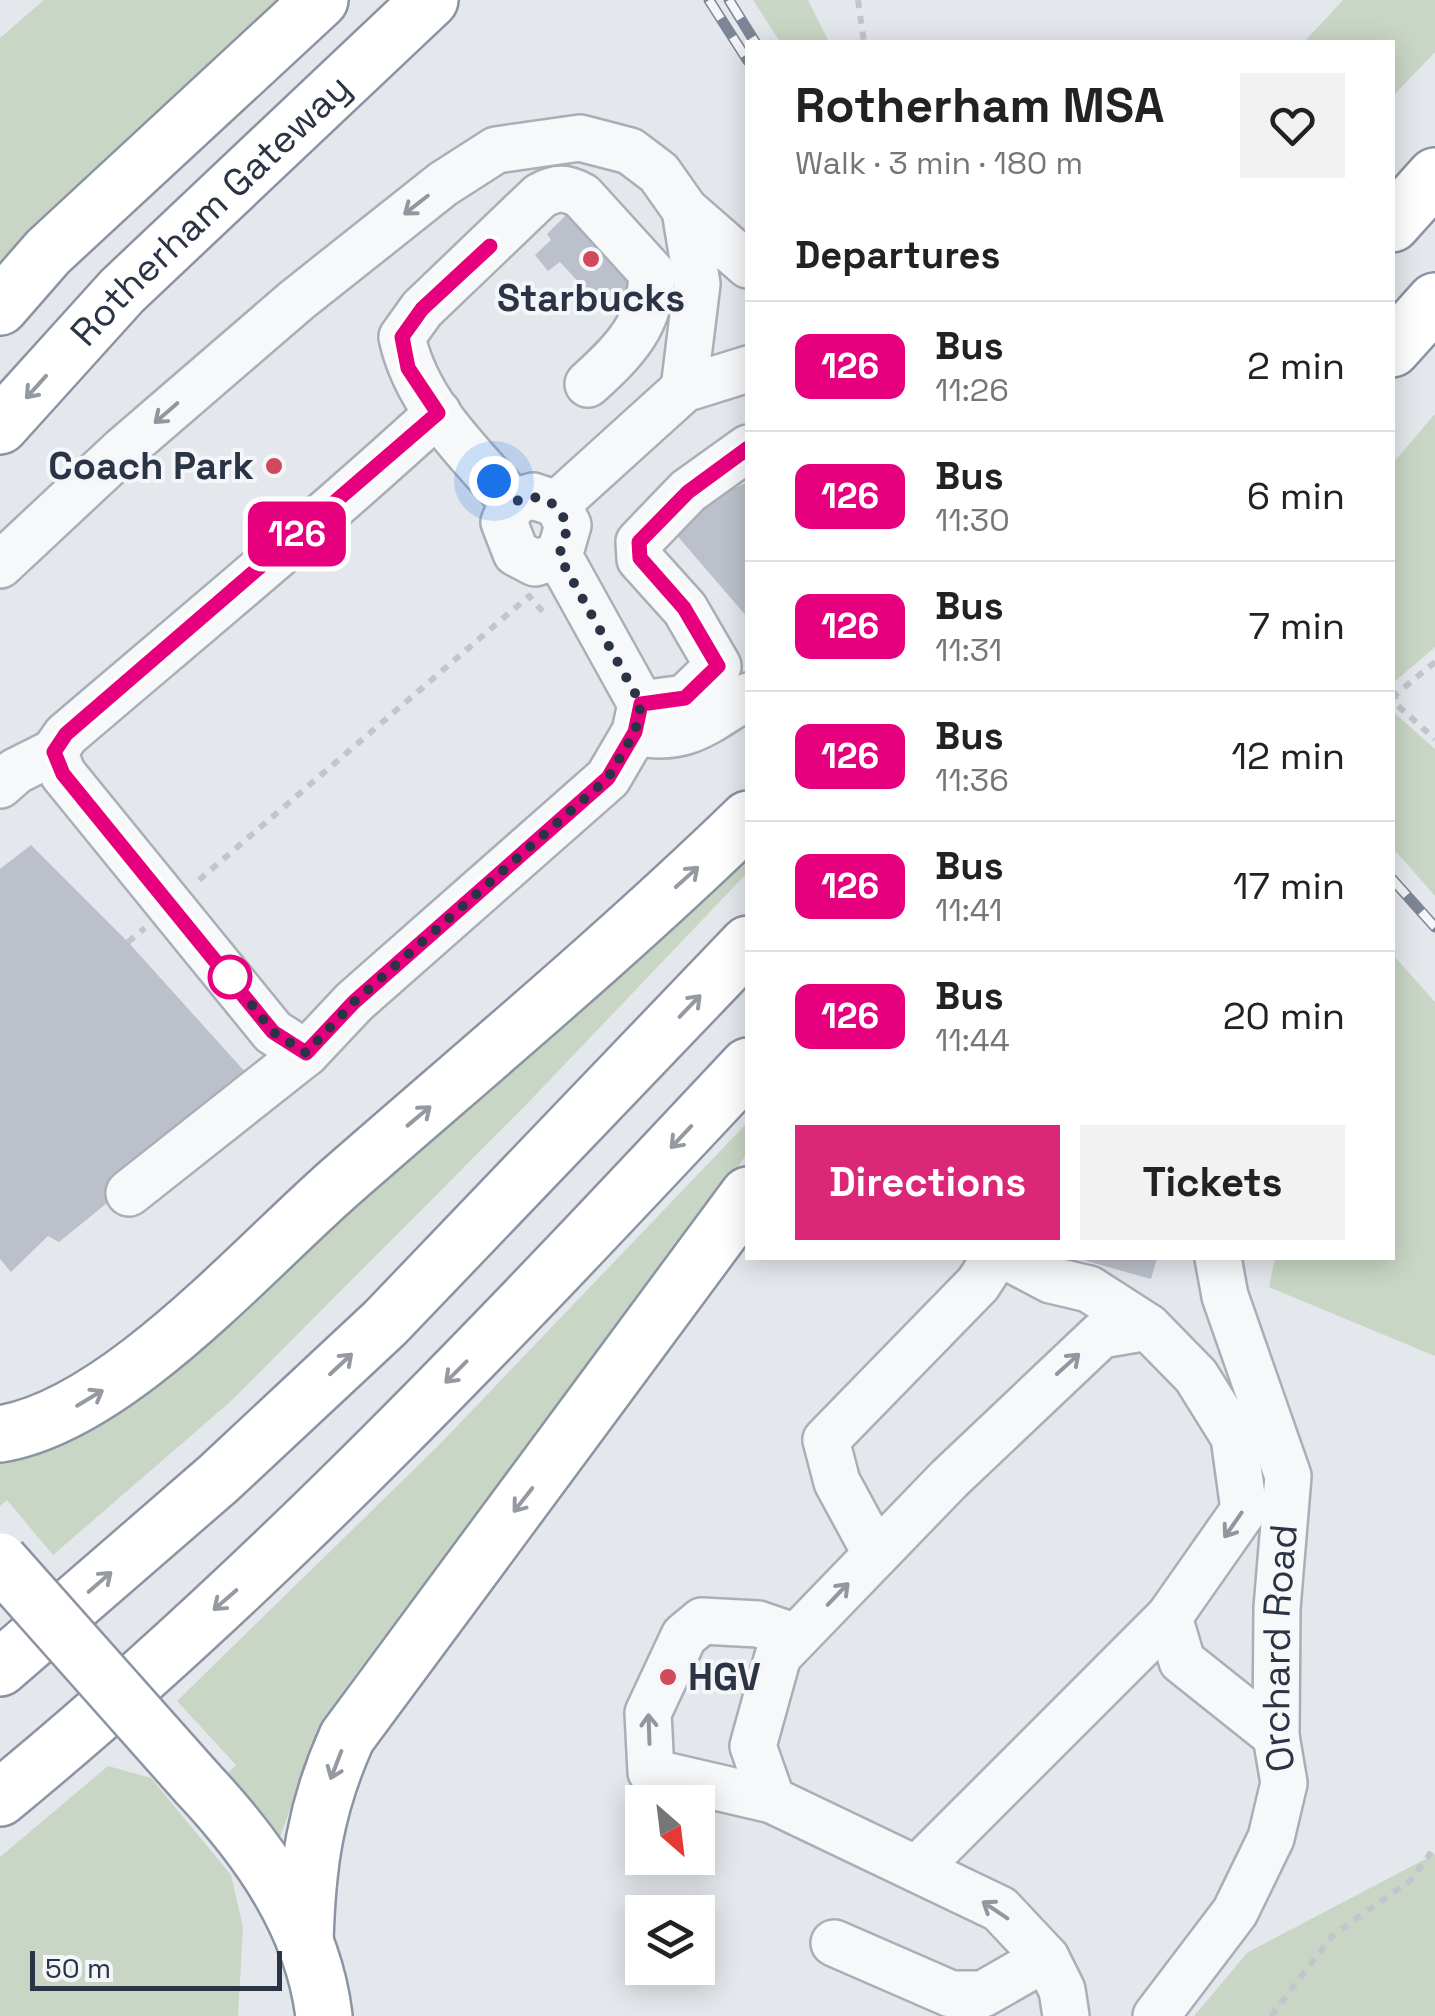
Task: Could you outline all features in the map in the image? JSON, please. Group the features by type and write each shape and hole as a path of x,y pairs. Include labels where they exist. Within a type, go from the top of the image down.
{"highway":[{"path":"0,308 48,252 320,0"},
{"name":"Rotherham Gateway","path":"0,426 122,290 430,0"},
{"path":"1395,180 1435,141"},
{"path":"1395,221 1435,176"},
{"path":"1395,346 1435,301"},
{"path":"0,1434 60,1416 122,1378 344,1178 476,1067 745,822"},
{"path":"0,1668 218,1479 385,1323 745,947"},
{"path":"0,1798 272,1558 547,1280 745,1069"},
{"path":"305,1942 307,1863 332,1772 347,1737 745,1199"},
{"path":"0,1561 242,1831 287,1901 305,1942 324,2016"}],"lane":[{"path":"0,565 122,450 297,300 443,184 496,150 580,138 630,151 659,173 686,210 745,262"},
{"path":"535,503 438,413 408,368 402,337 422,309 540,196 568,188 582,196 652,274 651,298 641,326 627,348 588,384"},
{"path":"684,389 697,284 686,210"},
{"path":"745,370 684,389 535,503 504,522 516,553 535,564 559,556 638,718 666,739 745,698"},
{"path":"0,785 16,771 54,752 66,734 171,641 358,486 438,413"},
{"path":"129,1193 306,1053 354,1002 608,778 638,718 685,698 718,666 684,608 640,558 639,542 688,492 745,450"},
{"path":"54,752 63,774 273,1032 306,1053"},
{"name":"Orchard Road","path":"1156,2016 1234,1912 1272,1838 1284,1783 1276,1736 1278,1608 1288,1476 1225,1296 1218,1260"},
{"path":"876,1554 837,1482 826,1440 998,1265 1089,1289 1148,1327 1196,1376 1234,1437 1244,1510 1169,1617 917,1870"},
{"path":"772,1800 754,1746 778,1656 1100,1334 1148,1327"},
{"path":"1169,1617 1182,1661 1276,1736"},
{"path":"796,1637 758,1624 702,1622 684,1636 648,1713 652,1772 772,1800 1000,1909 1046,1958 1062,1990 1066,2016"},
{"path":"834,1943 951,1994 983,1994 1046,1958"}],"path":[{"path":"858,0 864,40"},
{"path":"128,942 529,596 552,622"},
{"path":"1435,662 1395,695 1396,704 1435,738"},
{"path":"1271,2016 1332,1936 1412,1880 1435,1847"}],"green space":[{"path":"44,0 276,0 82,189 0,281 0,38"},
{"path":"753,0 808,0 828,40 779,40"},
{"path":"1343,0 1435,0 1435,52 1395,94 1395,40 1306,40"},
{"path":"1435,414 1435,647 1395,681 1395,461"},
{"path":"1395,714 1435,749 1435,896 1395,850"},
{"path":"745,859 745,875 524,1107 230,1402 53,1555 7,1500 0,1506 0,1457"},
{"path":"1395,957 1435,1002 1435,1356 1269,1287 1275,1260 1395,1260"},
{"path":"745,1125 745,1157 349,1683 307,1764 280,1837 227,1774 236,1765 177,1701 438,1446"},
{"path":"108,1766 151,1778 231,1875 243,1927 238,2016 0,2016 0,1857"},
{"path":"1435,1854 1435,2016 1194,2016 1248,1952"}],"building":[{"name":"Starbucks","path":"577,204 643,282 609,315 560,262 548,271 535,255 551,240 547,234"},
{"path":"745,483 745,615 674,532 710,499"},
{"path":"31,845 128,942 255,1083 59,1242 48,1236 11,1272 0,1259 0,869"},
{"path":"1083,1260 1156,1260 1151,1279"}],"railway":[{"path":"709,0 745,56"},
{"path":"729,0 754,40"},
{"path":"1395,882 1435,927"}],"bus line":[{"name":"126","path":"490,246 422,309 402,337 408,368 438,413 358,486 171,641 66,734 54,752 63,774 273,1032 306,1053 354,1002 608,778 635,732 641,704 685,698 718,666 684,608 640,558 639,542 688,492 745,450"}],"place":[{"name":"Starbucks","path":"591,259"},
{"name":"Coach Park","path":"274,466"},
{"name":"HGV","path":"668,1677"}],"route":[{"path":"230,977 273,1032 306,1053 354,1002 608,778 635,732 641,704 559,556 568,540 568,526 557,504 544,496 514,502 494,481"}]}
